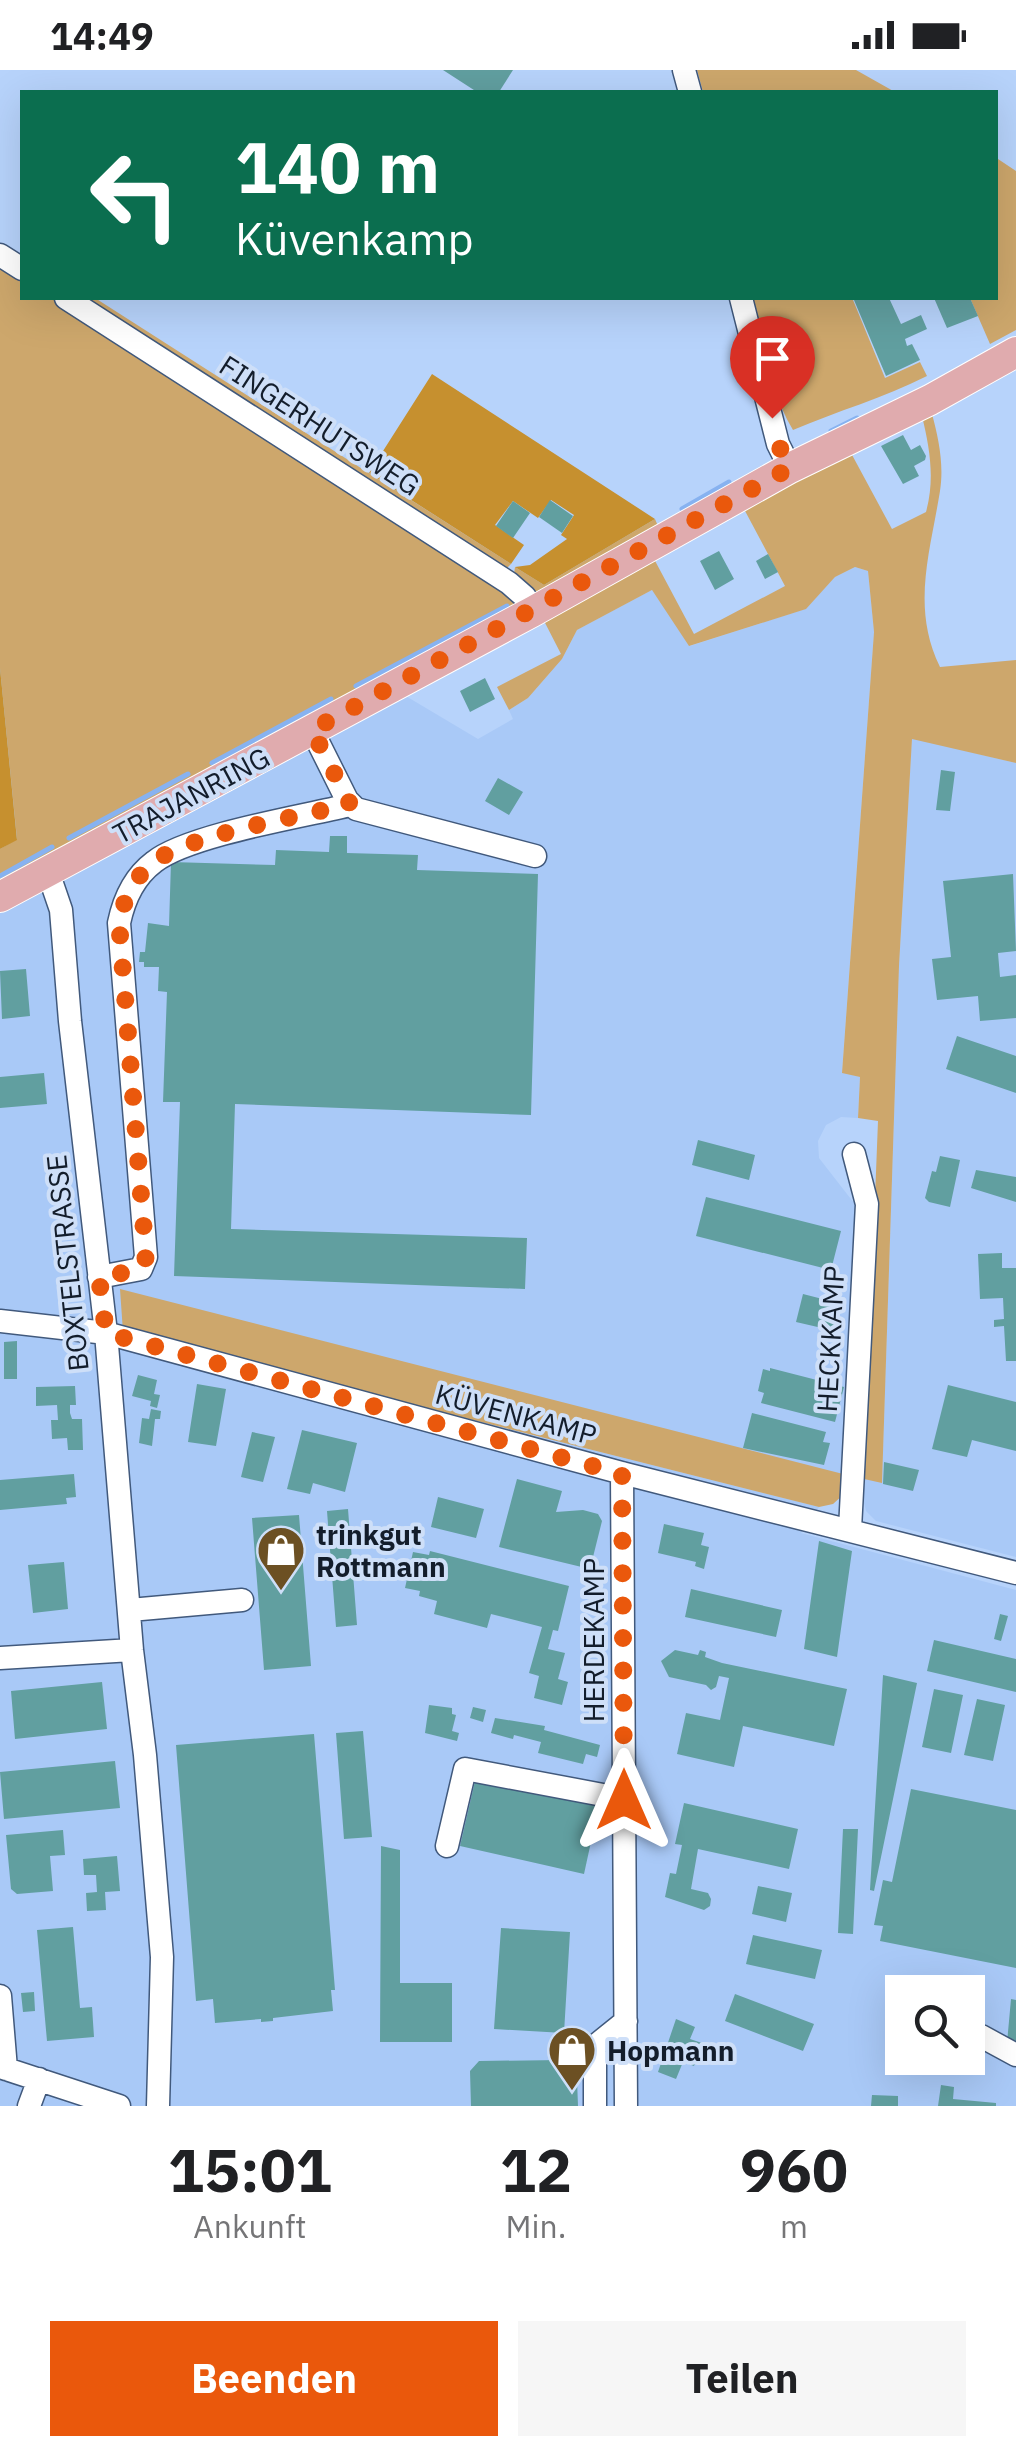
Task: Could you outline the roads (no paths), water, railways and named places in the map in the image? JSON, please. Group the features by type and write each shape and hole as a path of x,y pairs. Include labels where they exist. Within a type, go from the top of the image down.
{"main road":[{"name":"TRAJANRING","path":"0,897 532,612 790,468 930,400 1016,352"}],"street":[{"name":"FINGERHUTSWEG","path":"69,300 509,583 525,597 532,612"},
{"path":"742,300 778,444 790,468"},
{"path":"312,730 350,804 363,812 535,856"},
{"path":"99,1277 140,1270 146,1257 119,922 126,897 143,872 168,853 350,804"},
{"name":"BOXTELSTRASSE","path":"48,872 62,910 145,1755 162,1957 158,2106"},
{"name":"HECKKAMP","path":"850,1529 868,1204 854,1154"},
{"name":"KÜVENKAMP","path":"0,1321 106,1333 622,1474 1016,1572"},
{"name":"HERDEKAMP","path":"622,1474 626,2106"},
{"path":"130,1610 242,1600"},
{"path":"0,1658 132,1650"},
{"path":"447,1846 465,1769 624,1800"},
{"path":"0,1996 3,2068 121,2105"},
{"path":"595,2106 595,2046 626,2021"},
{"path":"985,2038 1016,2055"},
{"path":"29,2106 38,2078"}],"waterway":[{"path":"831,431 857,418"},
{"path":"682,509 729,482"},
{"path":"356,686 507,606"},
{"path":"212,763 331,699"},
{"path":"69,838 188,774"},
{"path":"0,876 52,847"}],"place":[{"name":"trinkgut Rottmann","path":"281,1592"},
{"name":"Hopmann","path":"572,2092"}]}
